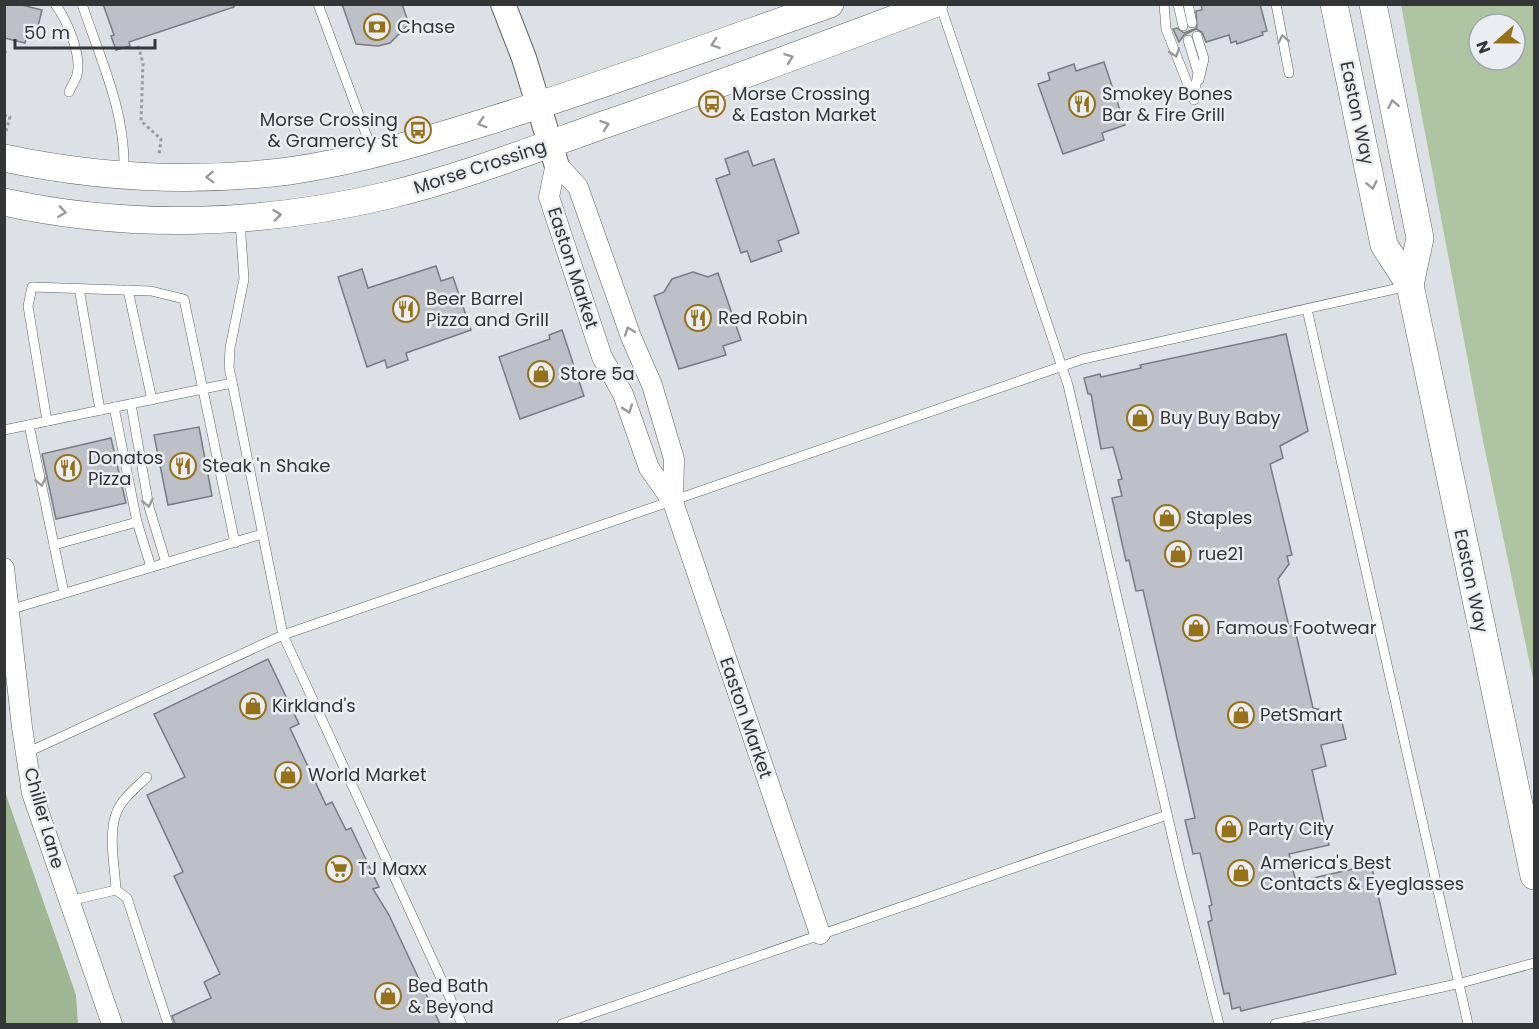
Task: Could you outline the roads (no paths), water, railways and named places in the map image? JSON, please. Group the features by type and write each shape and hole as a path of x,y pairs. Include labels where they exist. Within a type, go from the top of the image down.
{"main road":[{"path":"5,147 65,169 124,175 193,177 256,174 374,155 538,105 830,4"},
{"name":"Morse Crossing","path":"4,202 81,214 150,220 240,218 311,211 391,195 553,154 934,4"},
{"name":"Easton Way","path":"1334,4 1384,245 1410,285 1534,876"},
{"name":"Easton Way","path":"1373,4 1420,238 1410,285"}],"street":[{"path":"503,4 524,58 553,154"},
{"name":"Easton Market","path":"553,154 578,188 631,337 652,386 674,459 672,502"},
{"name":"Easton Market","path":"553,154 549,196 602,357 622,394 649,468 672,502 820,934"},
{"name":"Chiller Lane","path":"4,568 32,792 112,1024"}],"lane":[{"path":"55,4 62,13 77,56 77,74 69,92"},
{"path":"82,4 119,113 124,137 124,175"},
{"path":"318,4 374,155"},
{"path":"940,4 1063,367 1167,815 1219,1024"},
{"path":"1164,4 1166,28 1194,102 1195,88 1204,68 1204,58 1192,38"},
{"path":"1178,4 1187,24 1188,4"},
{"path":"1276,4 1289,73"},
{"path":"240,218 244,279 230,348 229,367 283,635 462,1024"},
{"path":"26,753 283,635 1083,360 1410,285"},
{"path":"47,422 28,306 32,287 151,291 184,299 234,543"},
{"path":"79,288 100,410"},
{"path":"128,290 152,400"},
{"path":"1307,309 1461,983 1468,1024"},
{"path":"4,430 232,383"},
{"path":"131,404 149,507 166,563"},
{"path":"114,407 137,522 151,567"},
{"path":"29,425 64,593"},
{"path":"54,545 137,522"},
{"path":"9,610 262,534"},
{"path":"116,890 114,828 116,813 127,797 147,777"},
{"path":"562,1024 1167,815"},
{"path":"69,901 116,890 127,898 168,1024"},
{"path":"1275,1024 1461,983 1534,963"}],"place":[{"name":"Chase","path":"377,27"},
{"name":"Morse Crossing & Easton Market","path":"712,104"},
{"name":"Smokey Bones Bar & Fire Grill","path":"1082,104"},
{"name":"Morse Crossing & Gramercy St","path":"418,130"},
{"name":"Beer Barrel Pizza and Grill","path":"406,309"},
{"name":"Red Robin","path":"698,318"},
{"name":"Store 5a","path":"541,374"},
{"name":"Buy Buy Baby","path":"1140,418"},
{"name":"Steak 'n Shake","path":"183,466"},
{"name":"Donatos Pizza","path":"68,468"},
{"name":"Staples","path":"1167,518"},
{"name":"rue21","path":"1178,554"},
{"name":"Famous Footwear","path":"1196,628"},
{"name":"Kirkland's","path":"253,706"},
{"name":"PetSmart","path":"1241,715"},
{"name":"World Market","path":"288,775"},
{"name":"Party City","path":"1229,829"},
{"name":"TJ Maxx","path":"339,869"},
{"name":"America's Best Contacts & Eyeglasses","path":"1241,873"},
{"name":"Bed Bath & Beyond","path":"388,996"}]}
